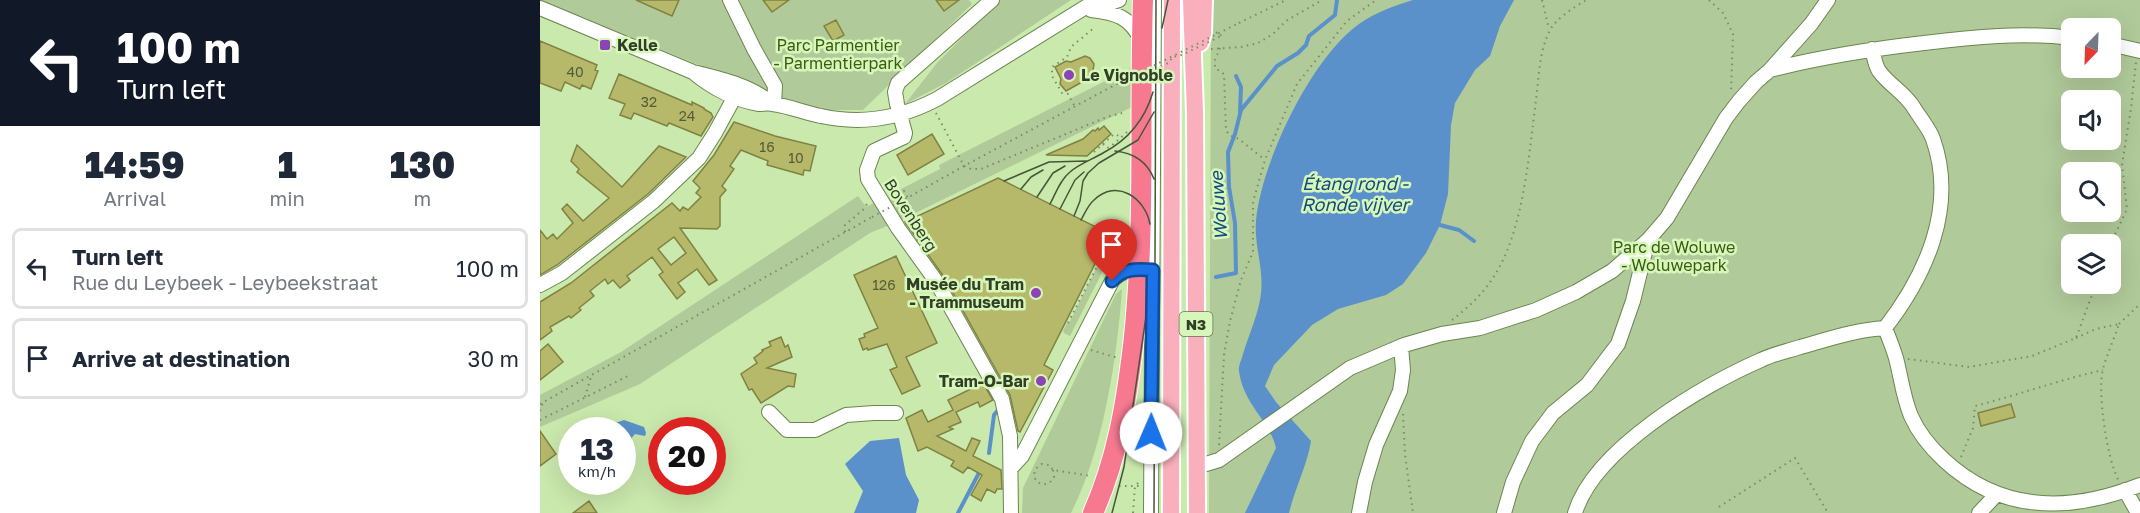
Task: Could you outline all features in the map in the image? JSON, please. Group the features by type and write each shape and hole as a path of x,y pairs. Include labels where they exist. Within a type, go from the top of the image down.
{"highway":[{"path":"1093,513 1113,463 1125,412 1139,289 1146,269 1141,114 1143,0"}],"main road":[{"name":"N3","path":"1171,513 1172,0"},
{"name":"N3","path":"1191,0 1197,513"},
{"path":"1193,64 1203,33 1204,0"}],"street":[{"path":"730,0 775,86 773,104"},
{"path":"900,114 896,92 898,83 992,0"},
{"path":"540,8 693,72 708,76 738,92 763,97 773,104 822,117 859,120 918,109 1072,16 1094,5 1119,0"},
{"path":"1141,114 1154,0"},
{"path":"1212,462 1350,368 1401,346 1442,334 1480,328 1536,310 1576,292 1612,271 1648,240 1667,218 1726,118 1810,24 1828,0"},
{"path":"1094,5 1121,17 1136,29 1142,42"},
{"path":"1770,70 1872,49 1966,38 2042,34 2061,37"},
{"path":"2121,46 2139,50"},
{"path":"1575,513 1587,485 1613,455 1674,406 1762,359 1853,331 1885,328 1913,289 1932,246 1939,217 1941,189 1938,157 1932,137 1912,104 1878,70 1872,49"},
{"path":"540,285 562,273 654,201 699,158 738,92"},
{"name":"Bovenberg","path":"900,114 904,136 874,151 867,170 868,179 898,228 936,281 1002,399 1010,436 1011,513"},
{"path":"1504,513 1513,482 1532,441 1553,413 1587,385 1618,344 1633,301 1648,240"},
{"path":"1011,468 1022,456 1112,281 1118,274 1129,270 1146,269 1151,513"},
{"path":"1885,328 1896,357 1904,396 1912,417 1937,454 1974,485 1995,496 2015,502 2061,505 2099,500 2140,485"},
{"path":"1359,513 1376,445 1400,391 1403,370 1401,346"},
{"path":"769,412 787,430 815,430 846,416 896,413"},
{"path":"2126,490 2138,513"},
{"path":"1978,513 1995,496"}],"path":[{"path":"540,411 542,403 964,166 1111,87 1286,0"},
{"path":"1208,49 1241,47 1258,43 1273,34 1287,21 1322,0"},
{"path":"1212,462 1228,332 1241,280 1252,252 1253,202 1265,160 1298,84 1347,21 1376,0"},
{"path":"1442,334 1450,322 1482,293 1497,273 1514,228 1525,181 1539,67 1549,30 1542,0"},
{"path":"1549,30 1570,10 1587,0"},
{"path":"1709,0 1723,13 1733,34 1730,91 1739,101"},
{"path":"1075,106 1068,94 1062,93 1052,76 1052,67 1067,57 1071,47 1095,27"},
{"path":"1172,57 1182,55 1221,36"},
{"path":"1220,48 1215,60 1215,68 1224,74 1226,130 1229,135 1239,139 1265,160"},
{"path":"2115,234 2127,209 2121,165 2139,50"},
{"path":"1129,83 1170,62 1172,57"},
{"path":"936,113 964,166 971,169 981,169 1107,117 1141,114"},
{"path":"1094,152 1114,134 1122,137 1107,148 1103,144"},
{"path":"845,232 845,225 864,209 868,201 868,179"},
{"path":"882,202 904,191 908,198"},
{"path":"1068,322 1119,222 1123,223 1118,233 1128,237"},
{"path":"2076,338 2092,294"},
{"path":"2126,490 2117,478 2105,430 2101,397 2103,370 2119,324 2140,304"},
{"path":"1896,357 1969,367 2032,356 2097,329 2119,324"},
{"path":"1079,344 1094,351 1131,360"},
{"path":"1953,469 1961,458 1973,428 1975,406 2011,397 2067,378 2103,370"},
{"path":"585,397 591,375"},
{"path":"540,420 628,376"},
{"path":"1400,391 1413,513"},
{"path":"1719,507 1795,458 1828,513"},
{"path":"1053,470 1054,477 1050,483 1044,484 1036,481 1034,472 1038,466 1046,464 1053,470 1092,476"},
{"path":"1133,513 1135,486"}],"green space":[{"name":"Parc Parmentier - Parmentierpark","path":"540,0 969,0 972,4 863,110 826,110 784,100"},
{"name":"Parc Parmentier - Parmentierpark","path":"1000,0 1071,0 946,83 905,104 937,63"},
{"name":"Parc de Woluwe - Woluwepark","path":"1213,0 2140,0 2140,513 1209,513 1211,7"},
{"path":"1133,67 1134,106 870,233 640,384 563,417 558,417 558,419 540,427 540,395 621,352 858,196 866,207 940,169 939,165"},
{"path":"1119,236 1070,336 1064,333 1100,261 1105,263"},
{"path":"1122,289 1107,404 1092,462 1071,513 1022,513 1023,488 1116,294"}],"water":[{"name":"Étang rond - Ronde vijver","path":"1413,0 1514,0 1500,26 1490,56 1475,70 1455,103 1451,125 1448,194 1440,225 1426,253 1403,284 1386,295 1338,309 1312,325 1274,365 1265,386 1276,402 1311,441 1289,513 1245,513 1276,448 1273,438 1241,383 1239,369 1260,301 1262,284 1256,221 1267,171 1291,114 1323,61 1359,24 1392,7"},
{"path":"636,424 644,427 645,436 636,434"},
{"path":"899,438 906,475 919,500 916,513 854,513 863,491 845,464 870,441"}],"building":[{"path":"636,0 679,0 672,16"},
{"path":"763,0 789,0 772,12"},
{"path":"936,0 959,0 944,11"},
{"path":"836,20 844,35 833,41 824,26"},
{"path":"540,41 597,65 595,70 598,71 591,89 582,85 580,89 565,82 561,91 540,83"},
{"path":"1085,56 1090,58 1094,64 1093,71 1089,75 1091,77 1066,91 1060,84 1061,79 1055,67 1066,61 1071,62"},
{"path":"619,74 692,105 692,102 711,113 713,117 701,136 669,123 667,126 634,113 631,119 620,115 625,104 609,98"},
{"path":"734,122 775,136 816,146 810,171 804,170 803,175 767,165 768,161 741,150 730,166 734,169 722,186 726,190 720,197 720,226 717,229 680,228 717,280 709,285 697,269 678,283 685,292 677,299 659,275 663,272 652,257 627,276 630,280 620,288 613,280 608,284 605,279 590,291 594,296 579,308 581,310 571,318 569,316 550,327 552,331 540,340 540,302 571,283 672,203 680,211 683,207 688,210 701,197 696,193 700,188 693,181 714,155","holes":["674,237 686,253 671,265 658,249"]},
{"path":"1104,126 1111,134 1087,156 1046,155 1083,139 1093,130 1098,128 1099,130"},
{"path":"932,134 944,154 908,175 897,155"},
{"path":"577,145 622,187 659,146 686,157 648,194 557,265 540,275 540,230 547,239 553,234 557,239 573,223 562,209 567,204 583,221 609,198 577,172 579,169 571,161"},
{"path":"998,178 1110,234 1044,365 1053,370 1020,432 1010,395 944,277 905,222"},
{"path":"896,256 937,343 906,357 920,386 902,394 890,370 897,367 887,344 863,350 859,339 865,337 864,334 878,328 854,275"},
{"path":"781,337 785,347 788,345 792,357 767,368 796,374 794,387 788,386 761,403 752,389 749,390 741,374 757,363 754,358 762,350 771,346 769,342"},
{"path":"548,344 563,362 540,380 540,351"},
{"path":"983,383 993,400 980,407 978,402 956,412 961,422 949,427 953,429 937,436 966,451 972,438 980,441 973,456 1001,470 1002,489 997,489 995,493 987,489 981,501 971,495 982,475 968,467 963,473 951,466 954,461 927,447 918,451 906,418 922,410 928,422 953,410 948,400"},
{"path":"2011,404 2015,417 1981,426 1978,413"},
{"path":"540,431 556,454 540,466"},
{"path":"589,501 597,513 573,513"}],"waterway":[{"name":"Woluwe","path":"1216,277 1236,273 1235,223 1229,187 1228,152 1241,110 1277,66 1298,53 1306,45 1309,36 1335,15 1337,0"},
{"name":"Woluwe","path":"1236,76 1241,87 1240,112"},
{"path":"1440,225 1459,230 1474,241"},
{"name":"Woluwe","path":"989,453 994,415 998,410"},
{"name":"Woluwe","path":"958,513 981,469"}],"tram line":[{"path":"1154,513 1156,0"},
{"path":"1162,28 1168,0"},
{"path":"1050,204 1061,183 1070,172 1112,148 1128,135 1140,120 1153,92"},
{"path":"1074,216 1080,201 1083,181 1088,173 1099,163 1138,140 1154,112"},
{"path":"1115,151 1139,159 1148,167 1154,179"},
{"path":"1004,181 1049,162 1087,161"},
{"path":"1037,197 1053,173 1065,166"},
{"path":"1021,189 1031,177 1043,170"},
{"path":"1060,209 1075,180 1084,172"},
{"path":"1081,220 1094,200 1103,194 1121,191 1136,199 1142,206 1150,224"},
{"path":"1112,513 1124,467 1149,296"}],"place":[{"name":"Kelle","path":"605,45"},
{"name":"Le Vignoble","path":"1069,75"},
{"name":"Musée du Tram - Trammuseum","path":"1036,293"},
{"name":"Tram-O-Bar","path":"1041,381"}],"route":[{"path":"1112,281 1118,274 1129,270 1153,270 1151,433"}]}
